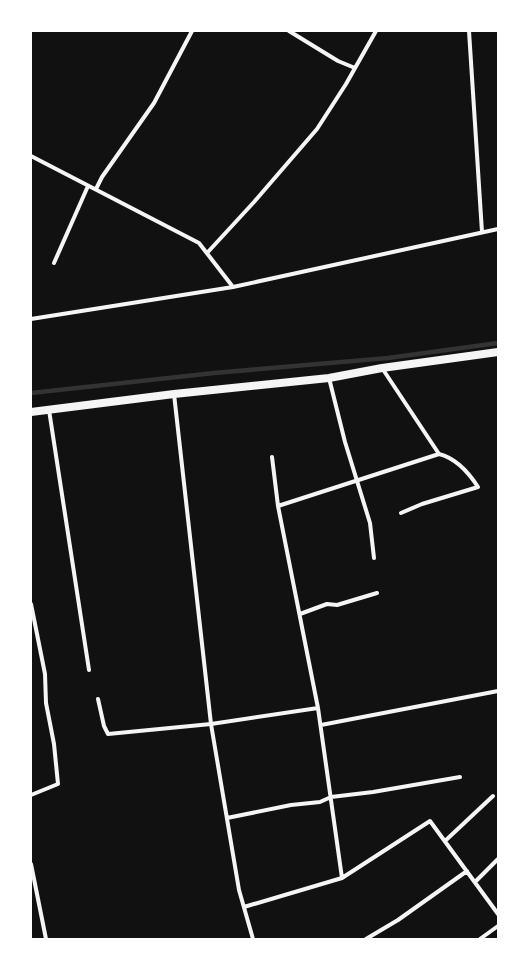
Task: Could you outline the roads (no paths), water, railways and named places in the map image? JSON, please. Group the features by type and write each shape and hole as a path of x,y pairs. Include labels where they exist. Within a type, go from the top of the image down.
{"main road":[{"path":"31,412 174,394 329,378 382,368 498,352"}],"street":[{"path":"96,190 102,177 154,103 192,31"},
{"path":"289,31 338,61 355,68"},
{"path":"207,253 254,202 317,129 376,31"},
{"path":"469,31 482,232"},
{"path":"31,156 199,243 233,287"},
{"path":"54,263 88,186"},
{"path":"31,319 233,287 498,229"},
{"path":"382,368 439,454"},
{"path":"329,378 370,523 374,558"},
{"path":"174,394 211,724 239,890 253,939"},
{"path":"49,409 89,670"},
{"path":"278,506 439,454 449,456 471,477 478,487 422,504 401,513"},
{"path":"272,457 278,506 321,725 342,878"},
{"path":"300,614 327,604 337,605 377,593"},
{"path":"31,604 45,674 46,703 54,744 58,784 31,795"},
{"path":"321,725 498,691"},
{"path":"98,699 104,726 108,734 211,724 318,708"},
{"path":"227,818 291,805 320,802 331,797 373,792 460,777"},
{"path":"445,841 493,796"},
{"path":"244,907 342,878 430,821 498,914"},
{"path":"475,882 498,859"},
{"path":"31,864 46,939"},
{"path":"366,939 398,920 467,871"},
{"path":"480,939 498,926"}],"waterway":[{"path":"31,393 214,373 388,358 498,343"}]}
